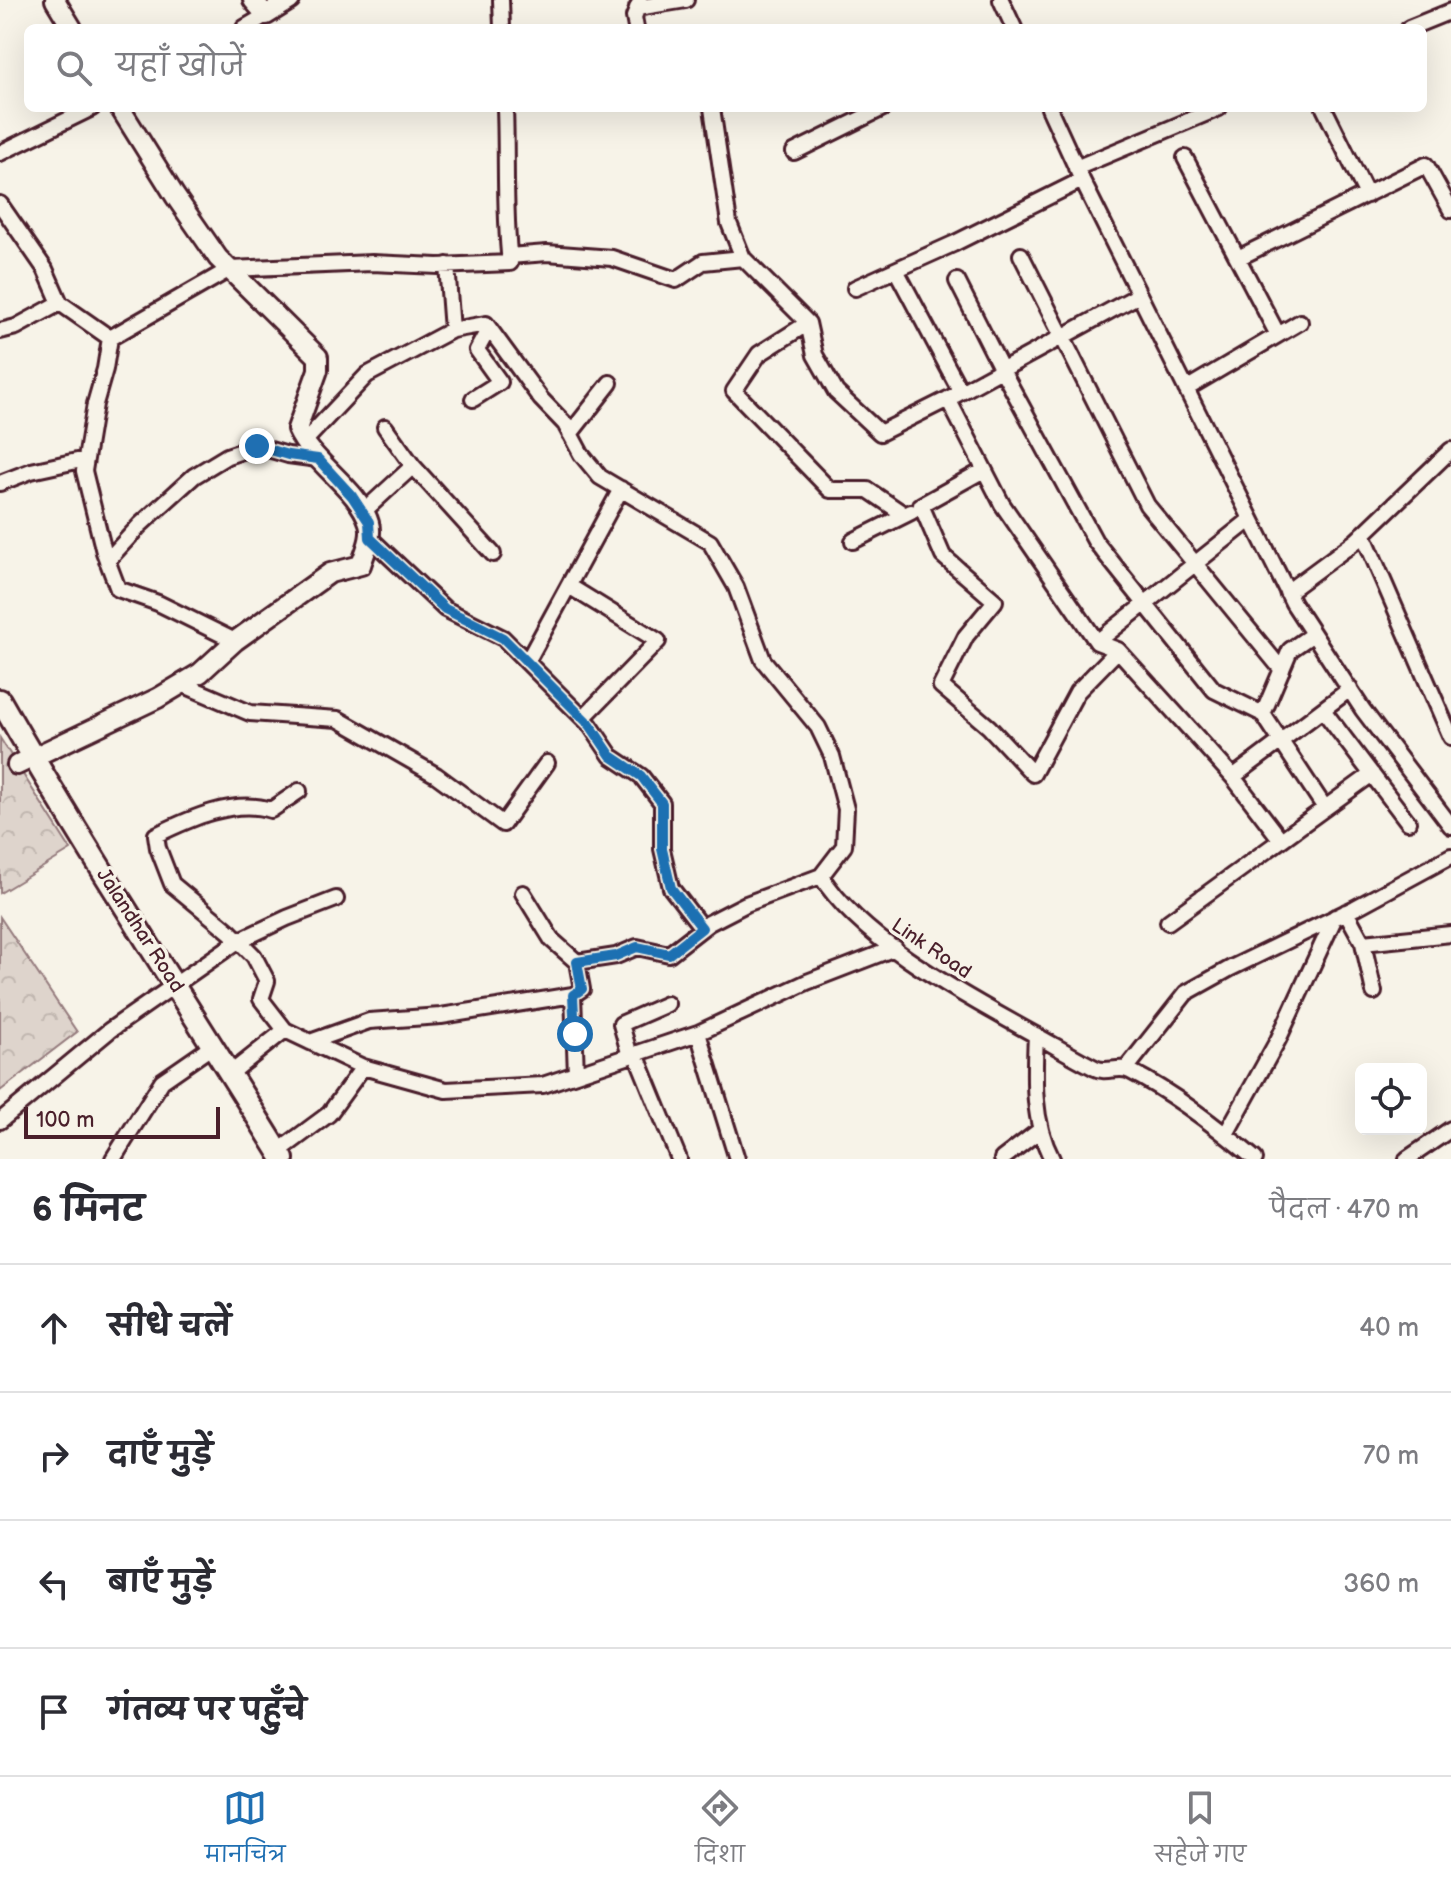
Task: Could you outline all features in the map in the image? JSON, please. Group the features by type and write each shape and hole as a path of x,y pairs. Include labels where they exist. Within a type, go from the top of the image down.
{"main road":[{"name":"Jalandhar Road","path":"0,700 25,761 55,797 176,983 281,1155"}],"street":[{"path":"55,0 70,24"},
{"path":"247,24 259,7 290,0"},
{"path":"501,0 502,24"},
{"path":"635,24 634,17 639,4 686,0"},
{"path":"1001,0 1012,24"},
{"path":"1419,24 1451,11"},
{"path":"0,153 84,112"},
{"path":"25,761 125,715 200,673 235,641 330,573 361,565 370,538 369,522 363,512 303,443 297,429 318,370 318,357 218,258 122,112"},
{"path":"110,338 230,269 372,263 510,263 505,223 505,112"},
{"path":"713,112 729,223 743,258 808,323 815,355 836,392 880,433 955,396 1139,295"},
{"path":"794,152 875,112"},
{"path":"1051,112 1287,592 1350,689 1451,826"},
{"path":"855,288 896,270 1079,174 1211,112"},
{"path":"1326,112 1367,195"},
{"path":"1185,158 1278,335"},
{"path":"1238,258 1426,165 1451,210"},
{"path":"0,204 45,269 60,303 110,338"},
{"path":"509,256 547,253 612,258 676,280 703,262 743,258"},
{"path":"1021,255 1147,505 1282,670"},
{"path":"447,265 452,330"},
{"path":"896,270 1002,504 1097,642 1118,650 1233,777 1281,840"},
{"path":"957,281 1095,541 1147,602 1214,690 1263,714 1325,808"},
{"path":"0,331 16,327 60,303"},
{"path":"1186,389 1300,322"},
{"path":"808,323 759,354 734,391 830,490 868,490 905,515"},
{"path":"303,443 367,375 452,330 486,324 600,477 710,542 736,587 763,660 818,727 832,756 846,809 844,846 821,876 746,904 702,928 669,954 637,947 616,956 577,962"},
{"path":"473,399 500,382 477,350 489,328"},
{"path":"110,338 84,471 107,561 118,589 158,603 235,641"},
{"path":"570,434 610,383"},
{"path":"385,427 413,466 493,554"},
{"path":"107,561 140,525 194,476 227,456 257,446 318,459"},
{"path":"1287,592 1363,534 1451,450"},
{"path":"0,483 31,471 86,459"},
{"path":"363,512 413,466"},
{"path":"853,541 922,507 984,470"},
{"path":"527,662 621,489"},
{"path":"922,507 943,556 995,601 966,636 941,686 989,727 1033,774 1077,692 1118,650"},
{"path":"1097,642 1251,519"},
{"path":"1363,534 1451,737"},
{"path":"370,538 445,609 503,638 583,718 611,756 641,776 662,803 662,849 671,888 702,928"},
{"path":"569,586 658,641 583,718"},
{"path":"1263,714 1290,650 1313,634"},
{"path":"182,684 250,713 338,719 436,775 503,824 547,763"},
{"path":"1233,777 1350,689"},
{"path":"1323,710 1408,822"},
{"path":"1168,922 1372,774"},
{"path":"299,791 271,810 259,806 223,810 185,821 156,835 172,884 254,956 267,981 261,999 285,1030 363,1067 446,1090 543,1085 698,1033 807,982 895,948"},
{"path":"1126,1069 1186,993 1451,856"},
{"name":"Link Road","path":"821,876 852,915 972,1000 1099,1071 1126,1069 1226,1134 1255,1159"},
{"path":"310,1042 369,1021 441,1016 573,995 582,989 577,962 552,940 523,893"},
{"path":"0,1121 110,1030 238,941 336,899"},
{"path":"1341,915 1363,943 1374,992"},
{"path":"1226,1134 1341,915"},
{"path":"1363,943 1451,934"},
{"path":"573,995 576,1074"},
{"path":"667,1004 621,1024 679,1159"},
{"path":"231,1073 285,1030"},
{"path":"698,1033 737,1159"},
{"path":"1036,1035 1035,1096 1040,1130 1052,1159"},
{"path":"113,1159 162,1081 214,1045"},
{"path":"281,1155 329,1114 363,1067"},
{"path":"1407,1159 1451,1129"},
{"path":"1002,1159 1040,1130"}],"green space":[{"path":"0,738 71,850 0,893"},
{"path":"0,917 77,1032 0,1091"}],"route":[{"path":"257,446 318,459 352,496 369,522 370,538 445,609 503,638 590,725 611,756 641,776 662,803 662,849 671,888 702,928 669,954 637,947 616,956 577,962 582,989 573,995 575,1034"}]}
